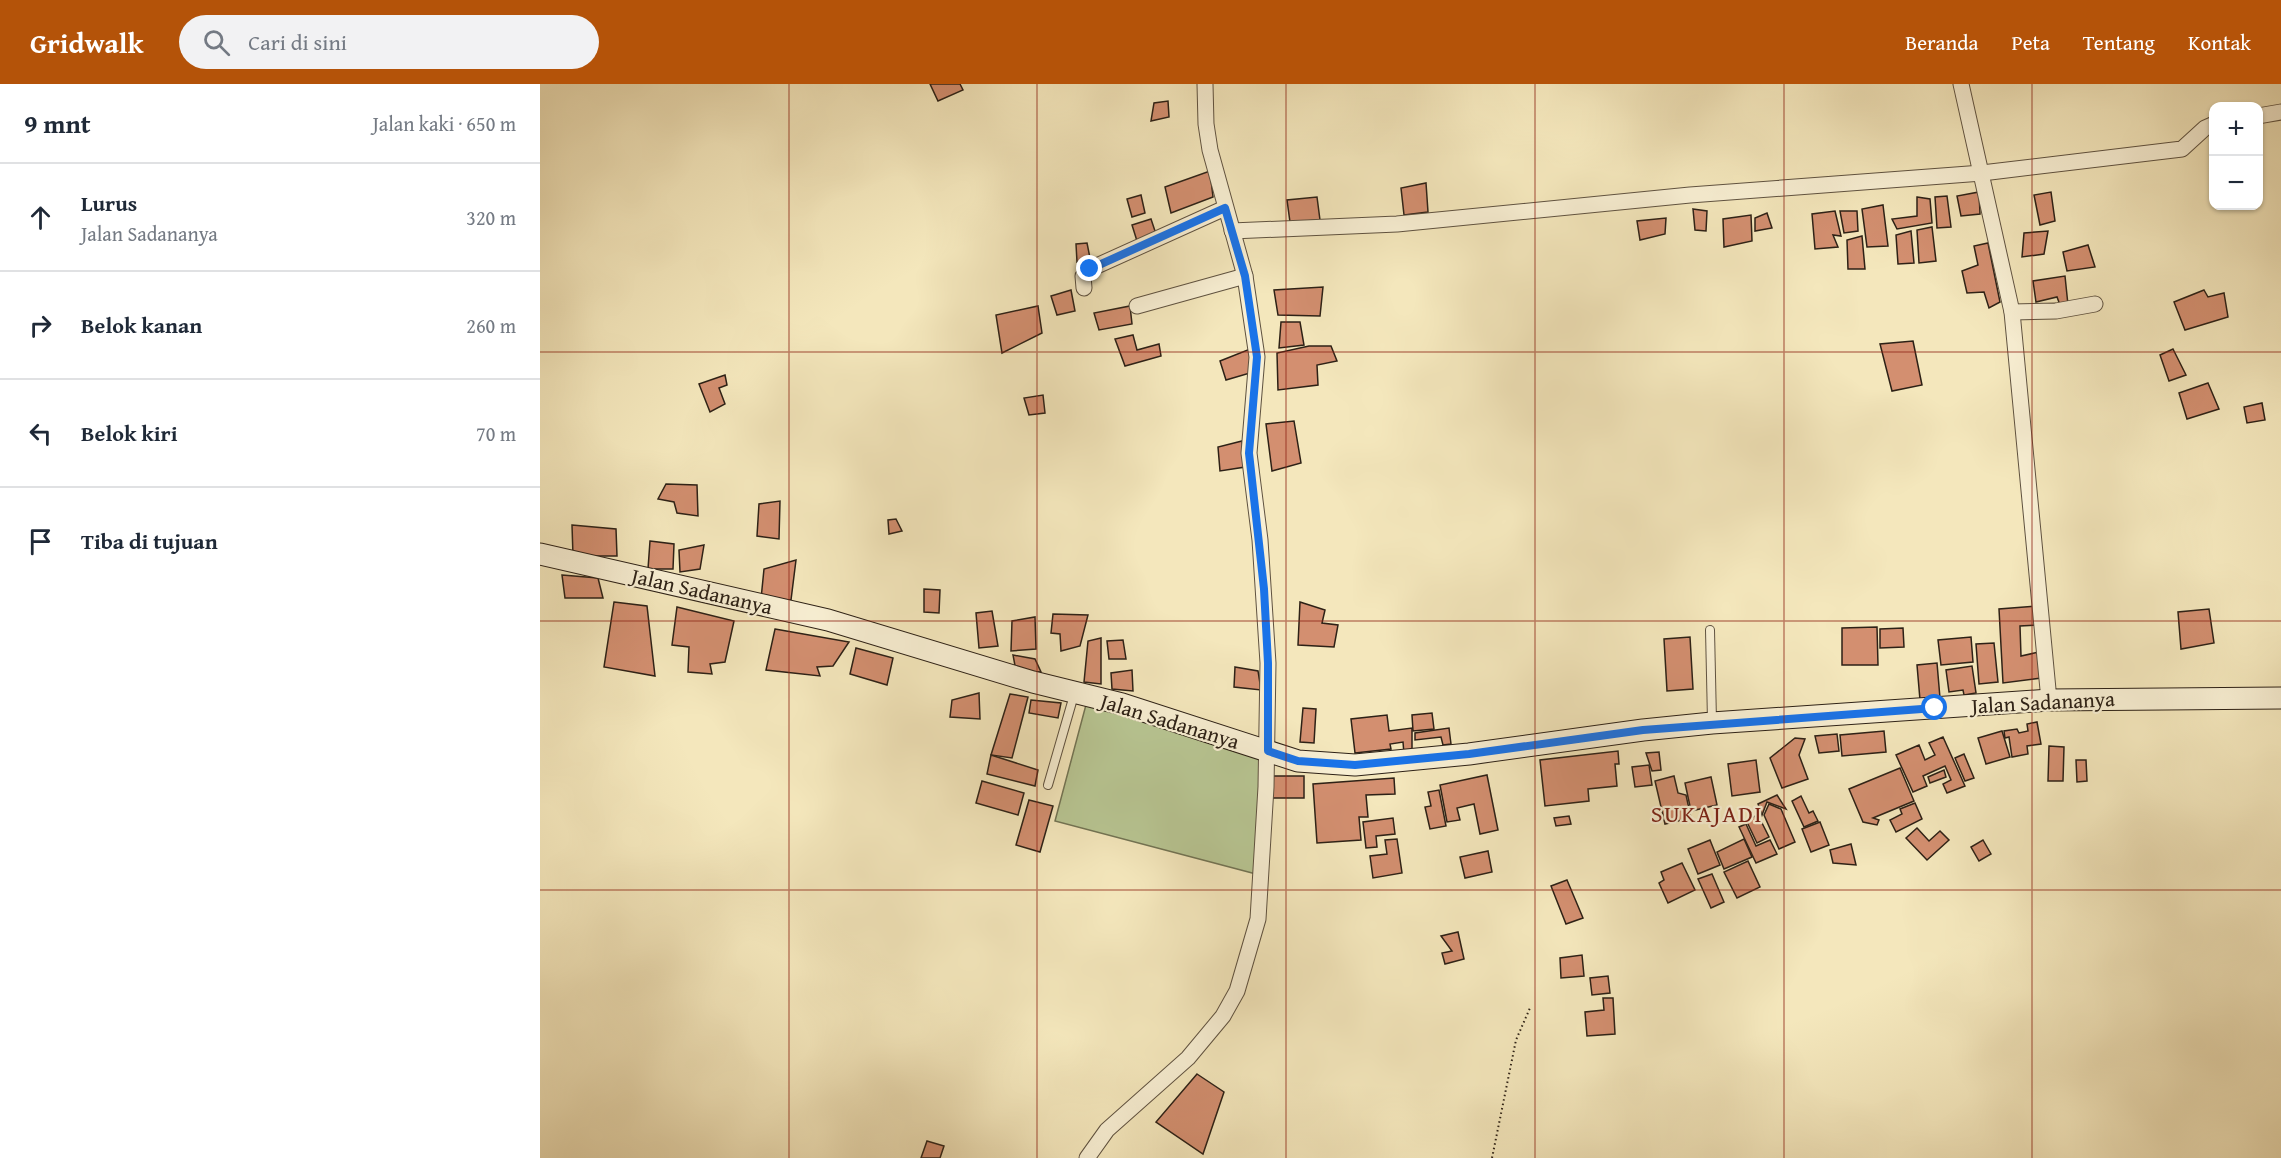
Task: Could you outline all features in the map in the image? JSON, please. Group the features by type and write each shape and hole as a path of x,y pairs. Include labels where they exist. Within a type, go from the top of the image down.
{"street":[{"path":"1087,1158 1107,1130 1150,1094 1209,1035 1237,991 1258,919 1268,751 1268,663 1264,589 1249,453 1257,357 1245,276 1225,208 1206,124 1205,84"},
{"path":"1961,84 2012,312 2049,700"},
{"path":"2263,115 2281,112"},
{"path":"1232,231 1397,224 1690,195 1982,173 2182,149 2209,126"},
{"path":"1084,288 1083,276 1090,269 1225,208"},
{"path":"1137,306 1245,276"},
{"path":"2012,312 2056,311 2095,304"},
{"name":"Jalan Sadananya","path":"540,554 828,620 1122,704 1298,761 1355,765 1469,754 1712,723 2049,700 2281,698"}],"lane":[{"path":"1710,630 1712,723"},
{"path":"1048,785 1075,692"}],"path":[{"path":"1492,1158 1516,1040 1530,1008"}],"green space":[{"path":"1087,701 1264,760 1256,874 1055,821"}],"building":[{"path":"930,84 960,84 963,90 938,101"},
{"path":"1168,101 1169,117 1151,121 1154,103"},
{"path":"1210,171 1213,197 1171,213 1165,187"},
{"path":"1426,183 1428,212 1404,215 1401,188"},
{"path":"1979,192 1980,214 1961,216 1957,196"},
{"path":"2051,192 2055,221 2040,225 2034,195"},
{"path":"1141,195 1145,213 1132,217 1127,199"},
{"path":"1947,196 1951,227 1937,228 1935,197"},
{"path":"1317,197 1320,220 1290,222 1287,200"},
{"path":"1917,197 1930,199 1932,223 1897,229 1892,219 1917,216"},
{"path":"1883,205 1888,246 1867,247 1862,209"},
{"path":"1693,209 1707,211 1706,231 1695,230"},
{"path":"1835,211 1841,236 1833,235 1838,247 1815,249 1812,214"},
{"path":"1840,211 1857,211 1858,231 1844,233"},
{"path":"1767,213 1772,228 1755,231 1755,218"},
{"path":"1751,215 1752,241 1724,247 1723,219"},
{"path":"1666,218 1665,234 1640,240 1637,221"},
{"path":"1151,219 1156,234 1137,241 1132,225"},
{"path":"1932,227 1936,261 1919,263 1917,230"},
{"path":"1911,231 1914,263 1898,264 1896,235"},
{"path":"2048,231 2044,254 2022,257 2024,233"},
{"path":"1862,236 1865,269 1848,269 1847,240"},
{"path":"1087,243 1090,258 1077,262 1076,244"},
{"path":"1988,243 2000,302 1989,308 1984,292 1967,293 1962,271 1978,265 1974,246"},
{"path":"2088,245 2095,267 2067,271 2063,252"},
{"path":"2065,276 2068,305 2060,305 2057,297 2036,302 2033,281"},
{"path":"1323,287 1320,316 1278,315 1274,290"},
{"path":"1071,290 1075,311 1057,315 1051,296"},
{"path":"2204,290 2208,297 2224,293 2228,317 2185,330 2174,302"},
{"path":"1038,306 1042,333 1002,353 996,315"},
{"path":"1130,306 1132,324 1099,330 1094,313"},
{"path":"1281,322 1300,322 1304,345 1279,348"},
{"path":"1133,335 1137,350 1159,344 1161,356 1125,366 1115,339"},
{"path":"1913,341 1922,385 1892,391 1880,344"},
{"path":"1309,346 1331,346 1337,361 1317,365 1318,385 1278,390 1277,353"},
{"path":"1250,349 1250,373 1226,380 1220,361"},
{"path":"2173,349 2186,375 2169,381 2160,355"},
{"path":"725,375 727,385 719,388 725,404 710,412 699,384"},
{"path":"2208,383 2219,409 2187,419 2179,393"},
{"path":"1043,395 1045,413 1029,415 1024,398"},
{"path":"2262,403 2265,420 2247,423 2244,407"},
{"path":"1294,421 1301,463 1272,471 1266,424"},
{"path":"1242,441 1245,467 1220,471 1218,447"},
{"path":"666,484 697,485 698,516 677,513 674,502 658,499"},
{"path":"780,501 779,539 757,536 759,504"},
{"path":"896,519 902,531 889,534 888,520"},
{"path":"572,525 616,529 617,556 573,556"},
{"path":"650,541 674,544 673,569 648,569"},
{"path":"704,545 700,569 680,572 679,550"},
{"path":"796,560 791,600 761,599 764,569"},
{"path":"562,575 598,578 603,598 565,598"},
{"path":"924,589 940,590 939,613 924,612"},
{"path":"614,602 647,606 655,676 604,667"},
{"path":"1300,602 1325,610 1322,623 1338,625 1334,647 1298,645"},
{"path":"2038,606 2039,625 2020,626 2021,656 2039,652 2041,678 2003,683 1999,609"},
{"path":"677,607 734,621 725,662 710,664 712,674 688,672 689,647 672,645"},
{"path":"2209,609 2214,643 2181,649 2178,612"},
{"path":"992,611 998,646 979,648 976,613"},
{"path":"1053,614 1088,615 1080,646 1061,651 1060,634 1051,633"},
{"path":"1035,617 1036,649 1011,651 1012,621"},
{"path":"1877,627 1878,665 1842,665 1842,628"},
{"path":"1903,628 1904,647 1880,648 1880,629"},
{"path":"775,629 849,642 833,666 817,667 820,676 766,670"},
{"path":"1690,637 1693,689 1667,691 1664,639"},
{"path":"1971,637 1973,662 1941,665 1938,640"},
{"path":"1101,638 1101,684 1084,682 1088,641"},
{"path":"1123,640 1126,659 1109,659 1107,641"},
{"path":"1994,643 1998,682 1979,684 1976,644"},
{"path":"856,648 893,658 887,685 850,674"},
{"path":"1013,655 1035,659 1041,672 1016,671"},
{"path":"1937,663 1940,698 1920,700 1917,665"},
{"path":"1972,666 1976,693 1964,695 1963,690 1949,692 1946,670"},
{"path":"1235,667 1258,671 1261,690 1234,687"},
{"path":"1132,670 1133,691 1112,689 1111,673"},
{"path":"979,693 980,719 950,717 952,700"},
{"path":"1010,694 1028,697 1012,758 991,755"},
{"path":"1031,700 1061,703 1058,718 1029,713"},
{"path":"1303,708 1316,709 1314,743 1300,742"},
{"path":"1432,713 1434,729 1413,731 1412,715"},
{"path":"1387,715 1389,731 1412,728 1412,753 1404,754 1403,742 1390,744 1391,749 1355,753 1351,719"},
{"path":"2037,722 2041,744 2027,746 2028,754 2012,757 2009,737 2005,738 2004,731 2017,729 2019,733 2028,731 2027,724"},
{"path":"1449,728 1451,744 1443,745 1441,737 1415,740 1415,733"},
{"path":"1884,731 1886,752 1842,756 1840,735"},
{"path":"2002,731 2010,757 1986,764 1978,738"},
{"path":"1837,734 1839,751 1819,753 1815,736"},
{"path":"1943,737 1965,786 1947,793 1943,784 1951,780 1945,766 1923,776 1927,786 1913,792 1896,755 1919,745 1925,760 1935,755 1929,743"},
{"path":"1795,738 1805,739 1799,755 1808,779 1782,788 1770,758"},
{"path":"2049,746 2064,747 2063,781 2048,781"},
{"path":"1618,751 1619,764 1615,764 1617,786 1588,789 1589,801 1545,806 1540,760"},
{"path":"1659,752 1661,770 1652,771 1646,753"},
{"path":"1964,754 1974,778 1965,781 1955,758"},
{"path":"991,755 1038,770 1035,786 987,774"},
{"path":"1756,760 1760,792 1732,796 1728,764"},
{"path":"2076,760 2086,760 2087,781 2077,782"},
{"path":"1649,765 1652,785 1635,787 1632,767"},
{"path":"1900,768 1914,801 1873,818 1879,820 1877,825 1863,822 1849,789"},
{"path":"1944,770 1946,777 1930,783 1928,777"},
{"path":"1487,775 1498,830 1480,834 1474,804 1457,808 1460,820 1447,822 1440,785"},
{"path":"1272,776 1304,776 1304,798 1272,798"},
{"path":"1674,776 1678,793 1686,795 1691,818 1665,824 1655,781"},
{"path":"1711,777 1717,805 1691,811 1685,783"},
{"path":"1394,778 1395,794 1366,795 1368,817 1359,817 1361,840 1317,843 1313,784"},
{"path":"982,781 1024,793 1018,815 976,803"},
{"path":"1439,790 1446,826 1430,829 1425,807 1431,806 1428,792"},
{"path":"1777,795 1786,809 1767,802 1762,815 1758,804"},
{"path":"1801,796 1809,813 1813,811 1818,821 1804,827 1792,801"},
{"path":"1029,800 1053,806 1040,852 1016,845"},
{"path":"1915,803 1922,819 1896,832 1890,820 1902,814 1900,809"},
{"path":"1769,804 1781,809 1795,842 1779,849 1764,815"},
{"path":"1758,815 1769,837 1757,843 1746,820"},
{"path":"1569,816 1571,824 1556,826 1554,818"},
{"path":"1393,818 1395,834 1376,836 1377,847 1366,848 1363,822"},
{"path":"1820,822 1829,845 1811,852 1802,829"},
{"path":"1746,824 1756,846 1770,840 1777,854 1756,863 1739,827"},
{"path":"1917,828 1929,841 1940,831 1949,840 1927,860 1906,838"},
{"path":"1397,839 1402,873 1373,878 1370,856 1387,854 1385,840"},
{"path":"1744,839 1752,857 1724,869 1717,852"},
{"path":"1710,840 1720,865 1698,874 1688,849"},
{"path":"1983,840 1991,854 1979,861 1971,847"},
{"path":"1851,844 1856,865 1833,863 1830,850"},
{"path":"1488,851 1492,872 1465,878 1460,857"},
{"path":"1748,861 1760,887 1737,898 1724,872"},
{"path":"1682,863 1695,890 1668,903 1659,883 1664,880 1661,872"},
{"path":"1712,874 1724,902 1711,908 1698,879"},
{"path":"1567,880 1583,918 1566,924 1551,886"},
{"path":"1458,932 1464,959 1445,964 1442,953 1452,951 1441,936"},
{"path":"1582,955 1584,976 1561,978 1560,958"},
{"path":"1608,976 1610,993 1592,995 1590,978"},
{"path":"1603,998 1613,998 1615,1034 1587,1036 1585,1012 1604,1010"},
{"path":"1197,1074 1224,1092 1203,1154 1156,1122"},
{"path":"927,1141 944,1146 940,1158 921,1158"}],"district":[{"name":"SUKAJADI","path":"1707,813"}],"route":[{"path":"1090,269 1225,208 1245,276 1257,357 1249,453 1264,589 1268,663 1268,751 1298,761 1355,765 1469,754 1712,723 1935,708"}]}
